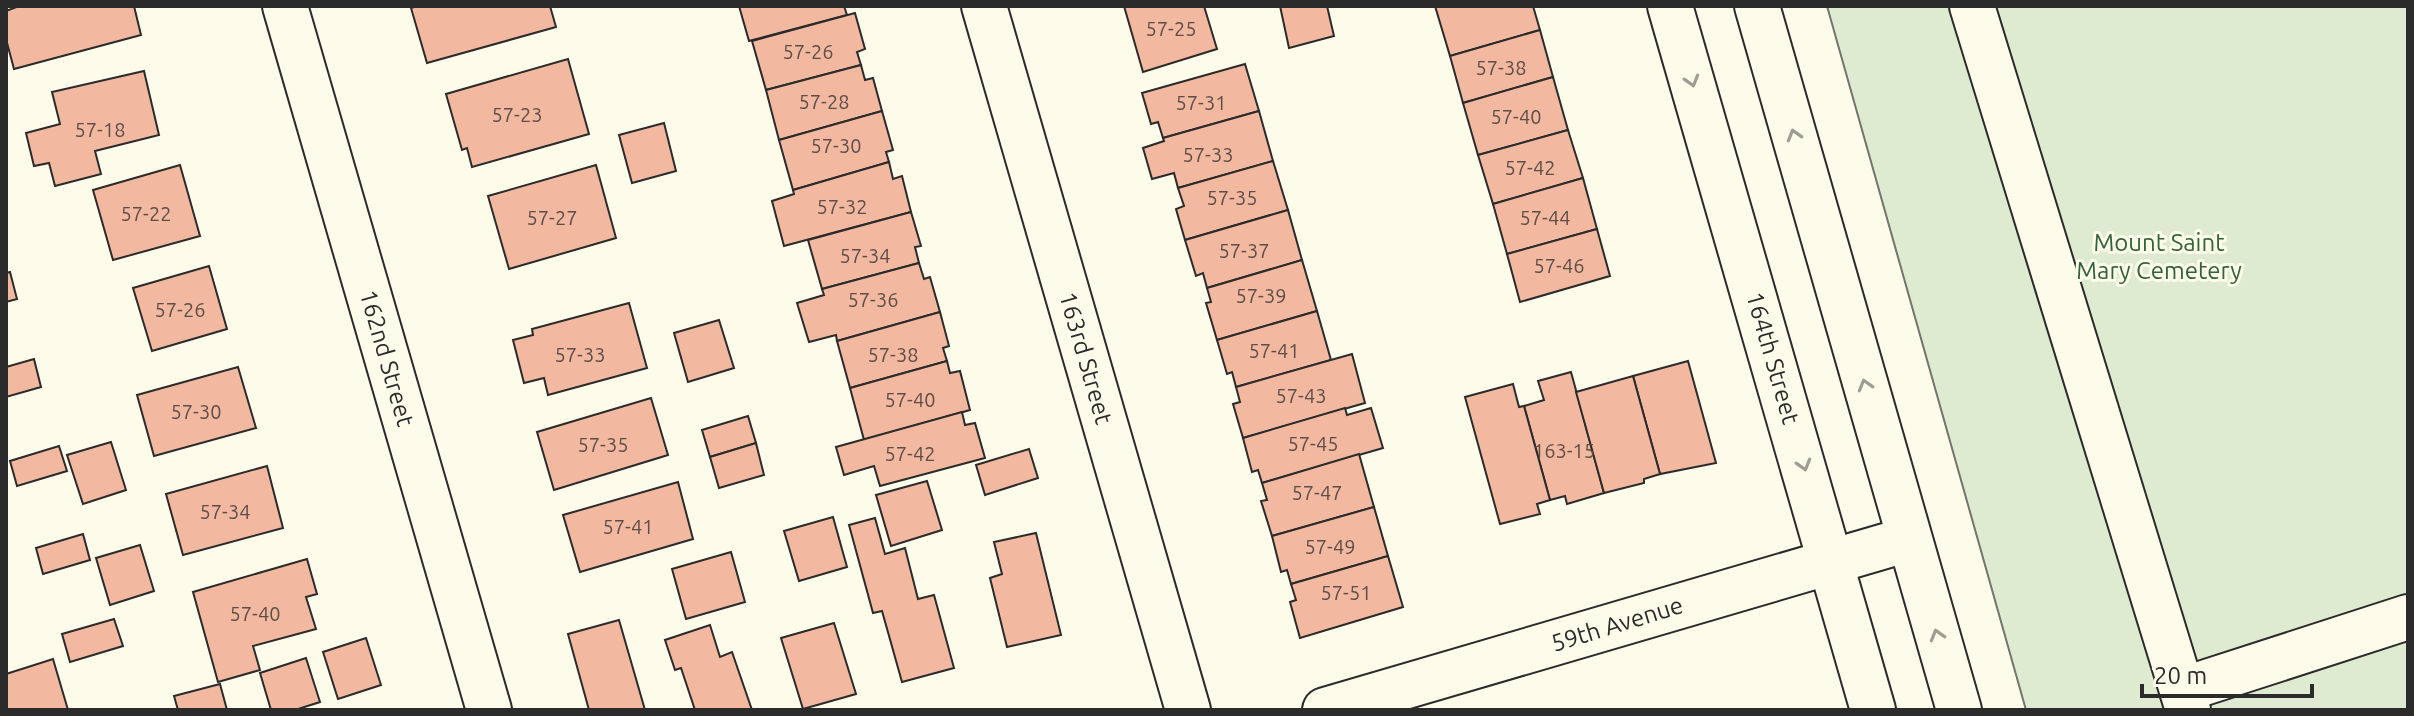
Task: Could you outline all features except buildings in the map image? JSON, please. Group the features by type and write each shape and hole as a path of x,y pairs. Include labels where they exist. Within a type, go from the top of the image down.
{"street":[{"name":"162nd Street","path":"285,6 489,710"},
{"name":"163rd Street","path":"984,6 1188,710"},
{"name":"164th Street","path":"1670,6 1873,710"},
{"path":"1757,6 1959,710"},
{"path":"1972,6 2185,700 2408,617"},
{"name":"59th Avenue","path":"1325,710 1909,539"}],"green space":[{"name":"Mount Saint Mary Cemetery","path":"1827,6 2408,6 2408,710 2026,710"}]}
